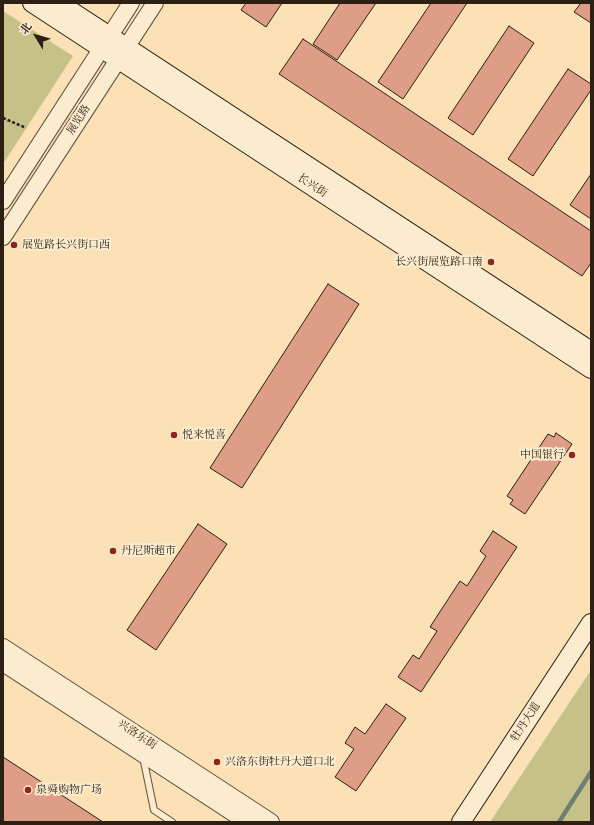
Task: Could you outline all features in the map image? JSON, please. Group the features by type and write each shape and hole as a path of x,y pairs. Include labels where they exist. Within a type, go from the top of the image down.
{"main road":[{"name":"长兴街","path":"32,3 106,42"},
{"name":"长兴街","path":"59,3 106,42 591,369"},
{"name":"长兴街","path":"122,53 591,351"},
{"name":"牡丹大道","path":"461,822 591,623"}],"street":[{"name":"展览路","path":"3,201 131,3"},
{"name":"展览路","path":"3,237 155,3"},
{"name":"兴洛东街","path":"3,647 271,822"},
{"name":"兴洛东街","path":"3,663 246,822"}],"lane":[{"path":"142,754 154,810 172,822"}],"path":[{"path":"3,118 26,128"}],"shaded area":[{"path":"3,11 73,56 3,164"},
{"path":"591,670 591,822 490,822"}],"building":[{"path":"246,3 282,3 266,27 241,10"},
{"path":"340,3 376,3 337,60 313,44"},
{"path":"431,3 467,3 403,99 378,82"},
{"path":"581,3 591,3 591,23 574,12"},
{"path":"509,26 534,43 473,135 448,118"},
{"path":"303,39 591,231 591,263 582,276 279,74"},
{"path":"568,69 591,84 591,90 533,176 508,159"},
{"path":"591,174 591,219 570,205"},
{"path":"328,284 359,304 242,488 210,468"},
{"path":"556,433 572,444 525,514 510,504 513,500 507,496 548,434 554,437"},
{"path":"198,524 227,544 156,650 127,630"},
{"path":"493,531 517,547 421,692 398,677 413,655 419,659 437,631 430,627 460,581 467,586 486,556 480,551"},
{"path":"386,704 406,718 356,791 335,777 354,749 345,743 355,727 365,734"},
{"name":"泉舜购物广场","path":"3,757 103,822 3,822"}],"waterway":[{"path":"559,822 591,772"}],"place":[{"name":"展览路长兴街口西","path":"14,245"},
{"name":"长兴街展览路口南","path":"491,262"},
{"name":"悦来悦喜","path":"174,435"},
{"name":"中国银行","path":"572,455"},
{"name":"丹尼斯超市","path":"113,551"},
{"name":"兴洛东街牡丹大道口北","path":"217,762"},
{"name":"泉舜购物广场","path":"28,790"}]}
